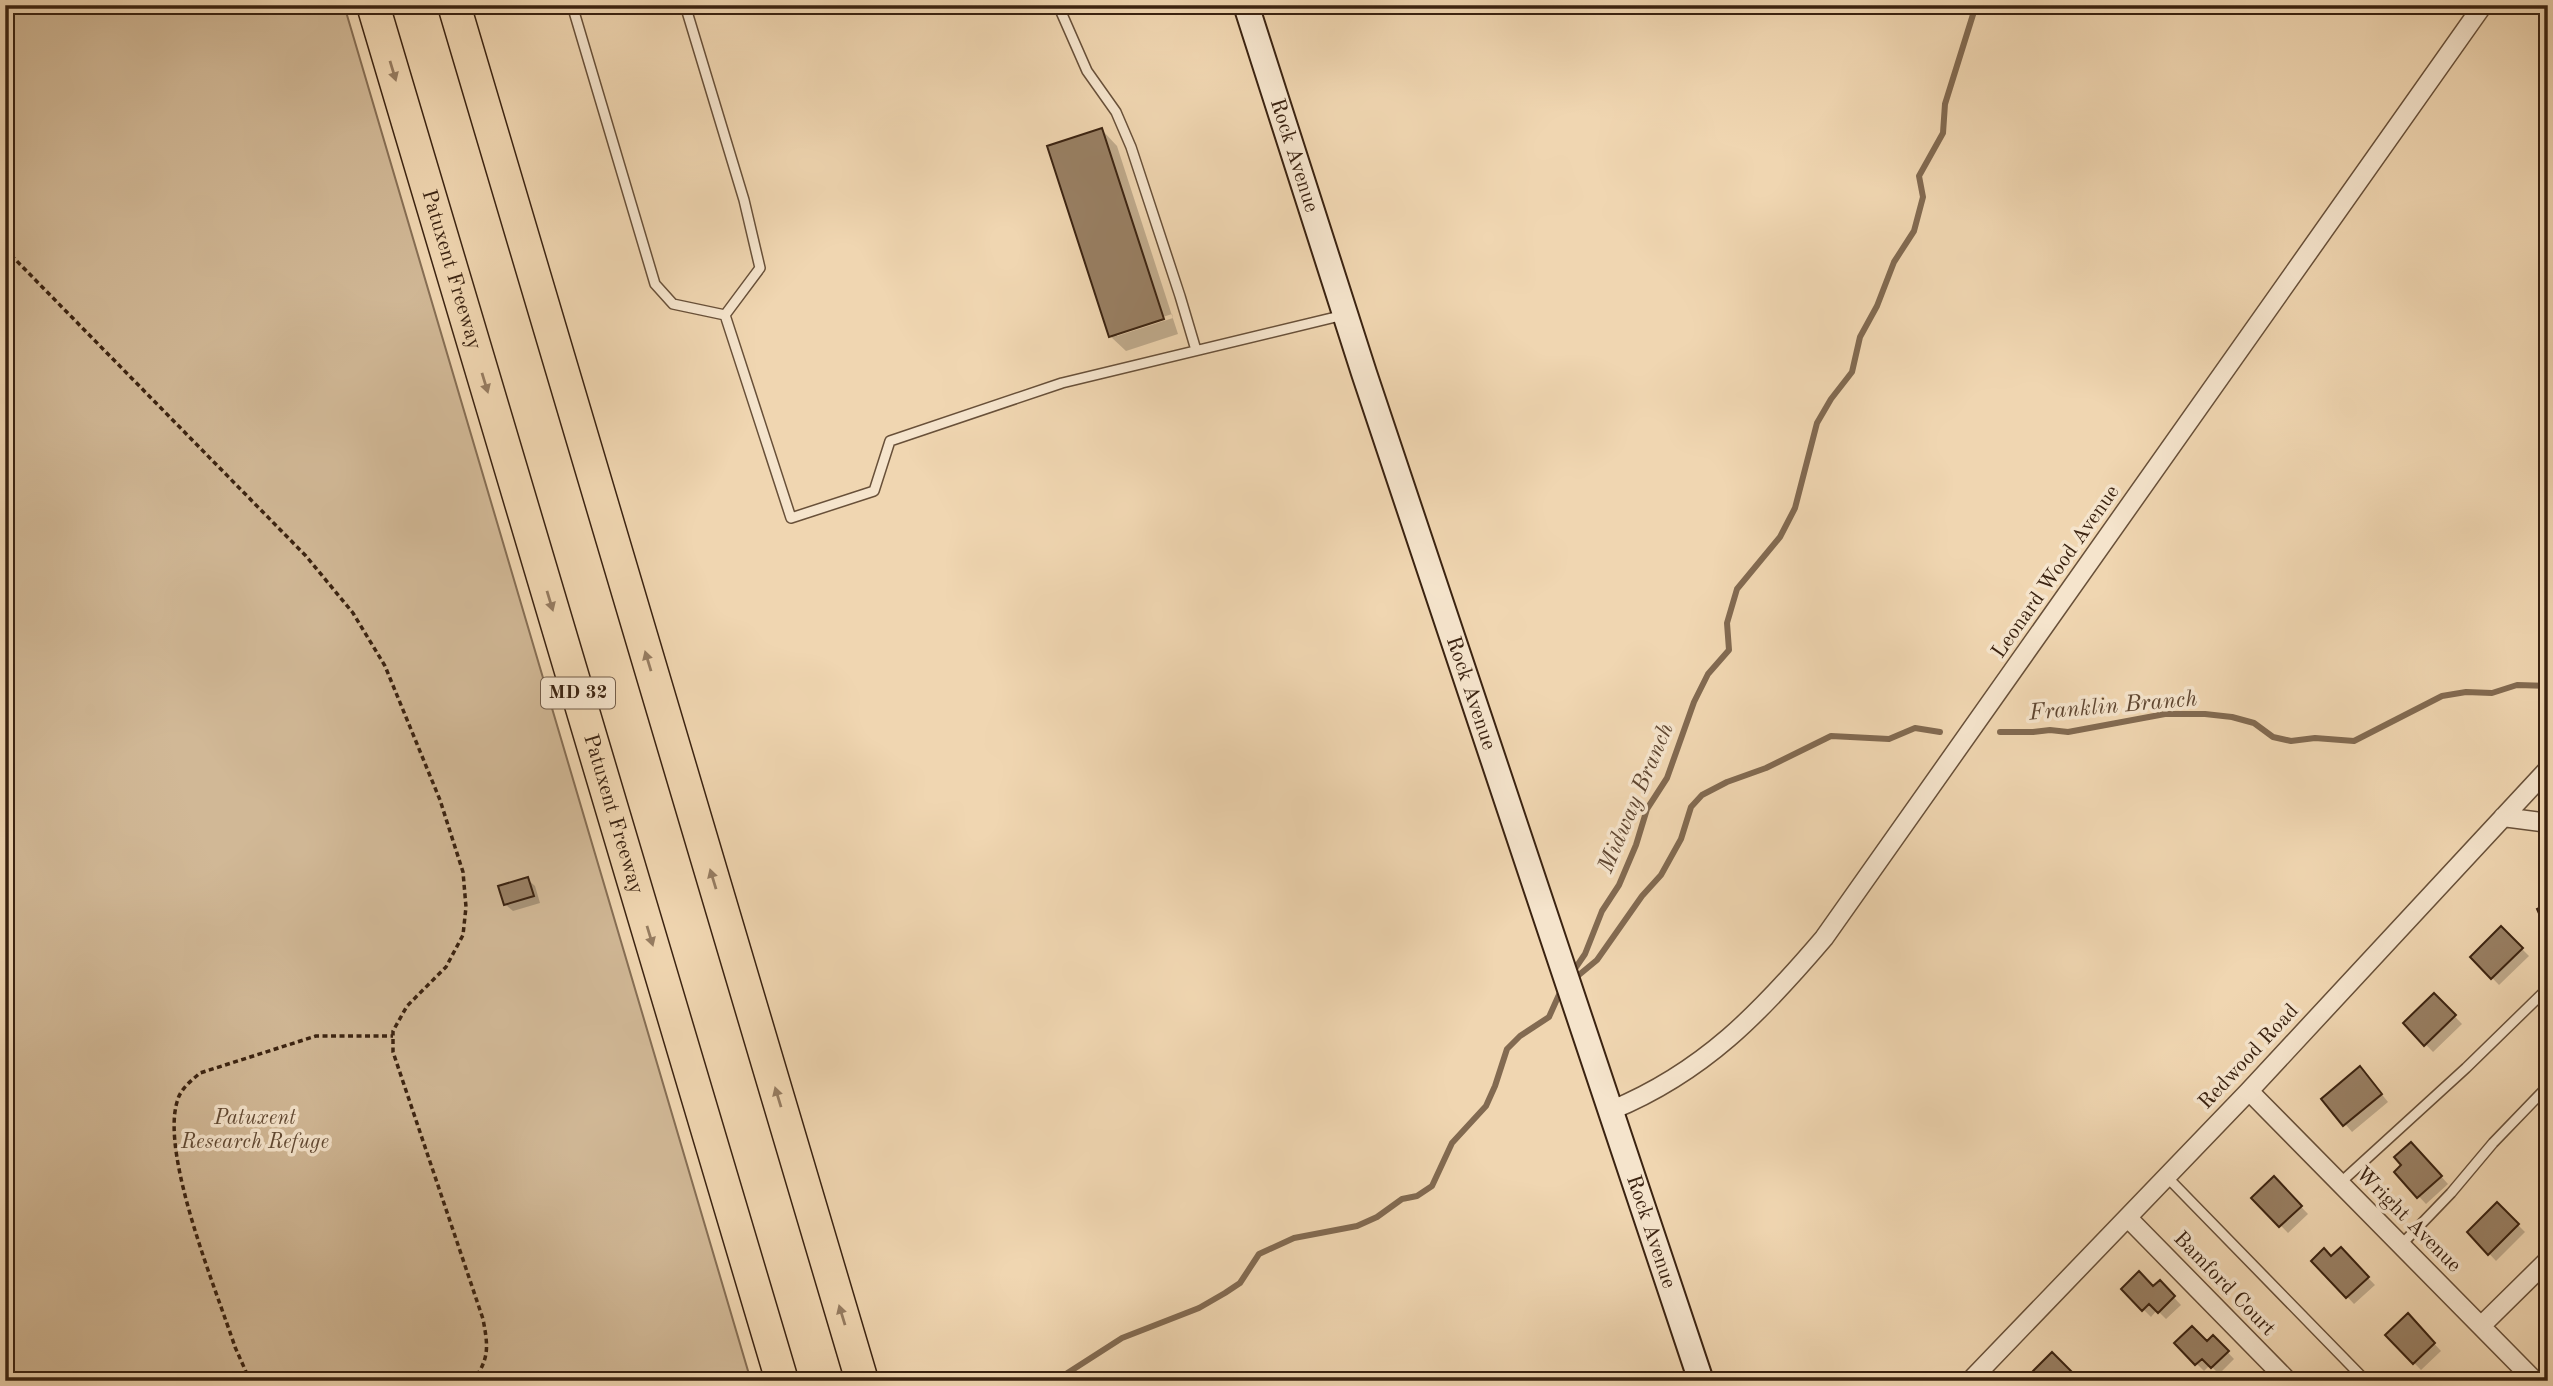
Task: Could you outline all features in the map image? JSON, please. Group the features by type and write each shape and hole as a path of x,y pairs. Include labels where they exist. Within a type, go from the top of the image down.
{"highway":[{"name":"Patuxent Freeway","path":"373,5 782,1381"},
{"path":"454,5 862,1381"}],"street":[{"name":"Rock Avenue","path":"1246,5 1346,315 1701,1381"},
{"name":"Leonard Wood Avenue","path":"1612,1110 1647,1096 1708,1056 1767,1003 1824,938 2483,5"},
{"name":"Redwood Road","path":"1979,1378 2548,769"},
{"path":"2503,817 2548,823"},
{"name":"Wright Avenue","path":"2249,1091 2535,1381"},
{"name":"Bamford Court","path":"2128,1218 2288,1381"},
{"path":"2481,1326 2548,1261"}],"lane":[{"path":"572,5 655,284 673,304 725,315"},
{"path":"685,5 744,200 760,268 725,315"},
{"path":"1058,5 1087,71 1115,112 1131,147 1196,350"},
{"path":"725,315 791,518 874,491 890,441 1062,383 1346,315"},
{"path":"2340,1183 2466,1068 2548,988"},
{"path":"2401,1245 2548,1086"},
{"path":"2167,1177 2366,1381"}],"path":[{"path":"5,249 306,556 353,613 385,666 440,800 463,872 466,907 463,935 446,967 407,1006 393,1031 393,1052 483,1319 488,1347 483,1368 473,1381"},
{"path":"253,1381 235,1347 179,1172 173,1131 177,1100 185,1086 201,1073 304,1040 316,1037 393,1036"}],"green space":[{"name":"Patuxent Research Refuge","path":"5,5 344,5 751,1381 5,1381"}],"building":[{"path":"1102,128 1164,319 1109,337 1047,146"},
{"path":"528,877 534,896 504,905 498,886"},
{"path":"2548,890 2548,926 2545,927 2537,909 2547,904 2542,893"},
{"path":"2501,926 2523,948 2491,979 2470,957"},
{"path":"2434,993 2456,1015 2424,1046 2403,1023"},
{"path":"2360,1066 2382,1094 2343,1126 2321,1099"},
{"path":"2411,1142 2442,1176 2417,1198 2394,1172 2401,1165 2394,1157"},
{"path":"2274,1176 2302,1206 2279,1227 2251,1198"},
{"path":"2497,1202 2519,1224 2488,1255 2467,1232"},
{"path":"2341,1247 2369,1277 2346,1298 2311,1261 2324,1248 2331,1256"},
{"path":"2139,1271 2153,1286 2160,1280 2175,1296 2158,1313 2149,1304 2142,1311 2121,1289"},
{"path":"2408,1313 2435,1343 2413,1364 2385,1335"},
{"path":"2192,1326 2207,1341 2213,1335 2229,1351 2211,1368 2202,1359 2195,1365 2174,1343"},
{"path":"2052,1352 2081,1381 2043,1381 2033,1371"}],"waterway":[{"name":"Midway Branch","path":"1572,973 1585,954 1602,911 1619,885 1636,845 1647,809 1667,778 1694,702 1708,674 1729,650 1727,623 1737,589 1780,537 1795,508 1817,423 1852,372 1860,337 1877,306 1894,262 1914,231 1923,197 1919,176 1943,133 1945,104 1976,5"},
{"name":"Franklin Branch","path":"2000,732 2068,732 2165,714 2205,714 2254,723 2273,737 2291,741 2315,738 2354,741 2442,696 2466,692 2492,693 2517,685 2548,686"},
{"name":"Franklin Branch","path":"1574,979 1597,960 1642,896 1661,875 1681,839 1691,807 1702,795 1831,736 1889,739 1915,728 1940,732"},
{"name":"Midway Branch","path":"1055,1381 1122,1338 1199,1308 1225,1293 1240,1283 1259,1254 1294,1238 1357,1226 1377,1217 1402,1199 1417,1196 1432,1186 1452,1143 1486,1106 1507,1049 1520,1036 1549,1017 1562,988"}]}
